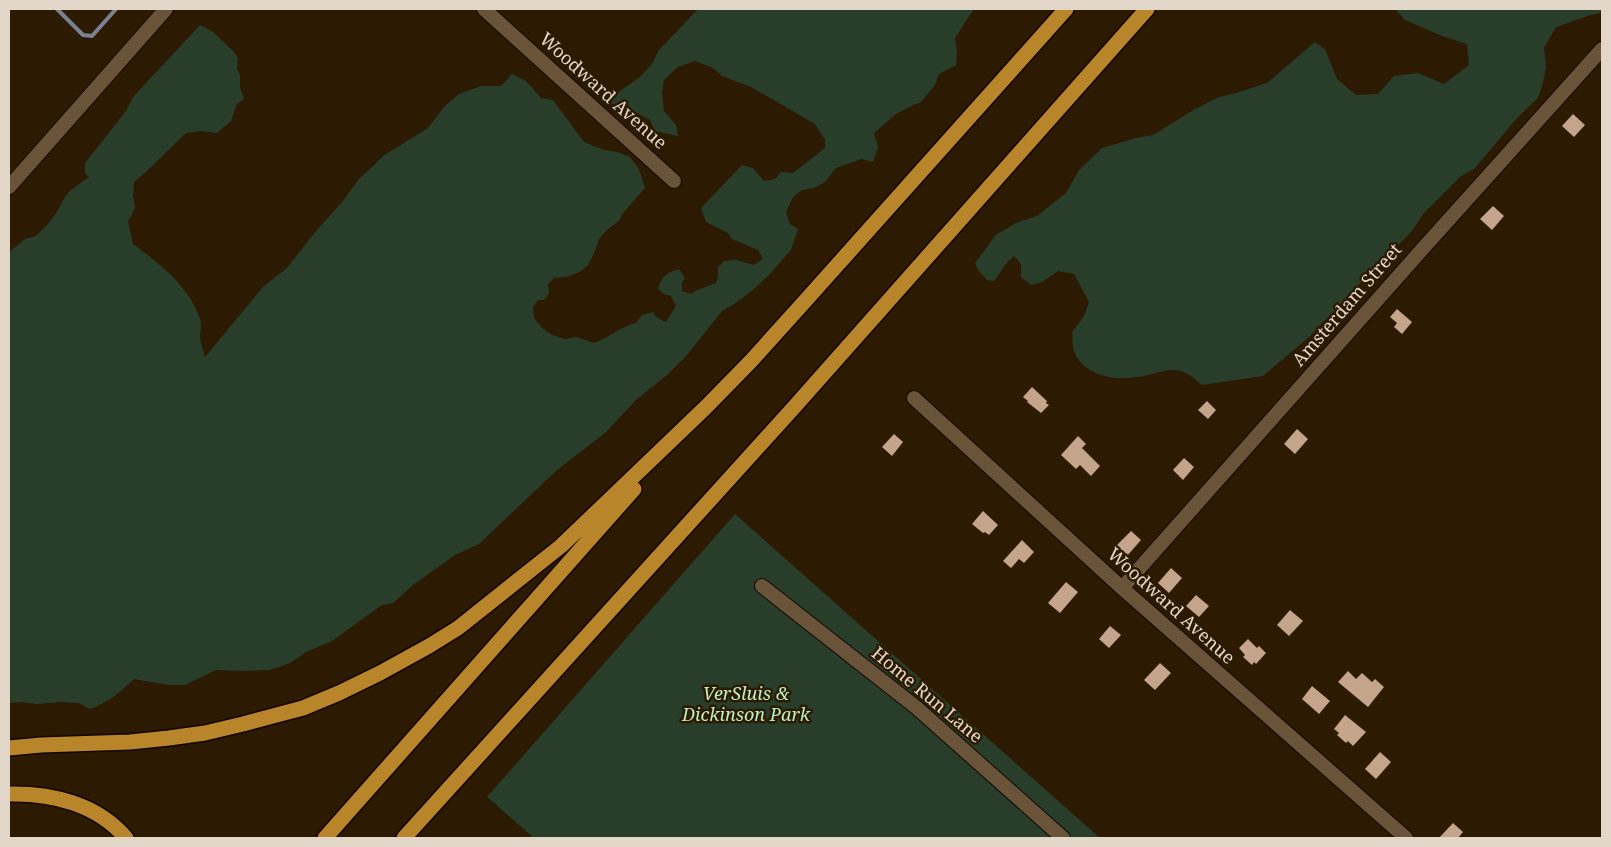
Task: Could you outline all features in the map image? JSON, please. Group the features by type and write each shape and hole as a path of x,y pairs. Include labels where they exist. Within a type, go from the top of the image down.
{"highway":[{"path":"9,748 41,744 130,742 205,733 303,708 380,673 458,628 561,546 706,407 751,361 1066,9"},
{"path":"404,838 802,398 1147,9"},
{"path":"325,838 706,407"},
{"path":"418,838 473,763"},
{"path":"9,794 51,796 73,802 104,818 126,838"}],"street":[{"path":"9,187 166,9"},
{"name":"Woodward Avenue","path":"484,9 674,180"},
{"name":"Amsterdam Street","path":"1122,588 1424,246 1602,49"},
{"name":"Woodward Avenue","path":"914,398 1122,588 1406,838"},
{"name":"Home Run Lane","path":"762,586 917,708 1063,838"}],"green space":[{"path":"698,9 974,9 955,38 957,51 956,65 939,74 935,85 920,103 896,114 874,133 878,147 873,162 861,159 836,168 825,182 814,188 802,190 793,197 786,212 790,224 798,229 791,250 771,273 754,289 722,311 687,355 668,374 636,400 605,433 557,470 479,544 455,555 413,585 393,603 382,605 332,641 306,652 290,663 269,670 216,670 185,685 169,685 134,679 119,693 90,709 79,703 9,703 9,252 25,239 36,236 57,212 71,190 89,177 85,173 85,163 126,111 133,97 200,25 213,32 238,58 237,69 240,75 240,88 244,99 237,104 231,121 217,133 201,131 186,133 134,182 133,196 135,208 128,222 133,244 172,277 189,296 201,321 200,338 205,357 263,287 287,268 359,179 383,156 428,128 444,107 459,94 481,86 501,86 512,74 526,81 541,98 553,100 584,142 630,157 639,169 645,188 623,213 619,221 599,239 588,265 580,272 566,277 554,278 548,284 549,293 544,300 538,300 533,307 534,318 542,328 552,335 565,339 576,337 594,343 636,323 642,315 653,312 656,317 666,322 676,306 671,296 664,294 658,289 661,281 668,273 679,269 685,278 682,282 682,291 691,294 716,283 718,267 724,261 736,260 754,265 763,259 758,250 732,239 728,233 706,222 701,208 742,165 753,168 764,181 775,179 781,172 793,173 825,148 825,140 815,124 751,87 722,76 713,68 695,61 678,67 664,80 662,93 664,111 676,125 678,136 655,131 650,120 637,113 619,114 612,110 610,98 640,77 652,64 659,50"},
{"path":"1395,9 1602,9 1602,11 1556,27 1544,48 1546,67 1538,98 1517,118 1475,168 1460,177 1424,213 1411,232 1358,286 1343,305 1263,376 1202,385 1179,370 1127,378 1108,377 1099,374 1083,364 1073,348 1072,332 1084,316 1089,302 1074,274 1058,271 1042,282 1031,285 1021,277 1021,264 1014,256 994,281 987,280 978,270 975,263 996,235 1016,223 1037,216 1066,193 1079,170 1102,148 1153,135 1195,109 1219,97 1267,83 1315,42 1325,49 1337,79 1356,95 1378,94 1394,76 1418,73 1444,84 1469,65 1467,44 1442,36 1405,20"},
{"name":"VerSluis & Dickinson Park","path":"735,514 1100,838 534,838 487,797"}],"building":[{"path":"1573,114 1585,125 1574,137 1562,126"},
{"path":"1493,206 1504,216 1492,230 1480,219"},
{"path":"1397,309 1412,322 1402,334 1394,327 1397,323 1390,317"},
{"path":"1032,387 1049,405 1041,413 1023,397"},
{"path":"1207,401 1216,410 1208,419 1198,410"},
{"path":"1297,429 1308,439 1295,454 1284,444"},
{"path":"894,434 903,442 892,456 882,447"},
{"path":"1078,436 1086,444 1082,448 1100,466 1091,476 1080,465 1076,469 1061,455"},
{"path":"1184,458 1194,467 1183,480 1173,470"},
{"path":"983,511 998,525 989,535 985,532 983,533 972,524"},
{"path":"1131,531 1141,540 1127,556 1116,546"},
{"path":"1022,540 1034,552 1024,563 1019,559 1011,568 1003,561"},
{"path":"1171,568 1182,578 1169,593 1158,583"},
{"path":"1066,582 1078,592 1060,613 1048,603"},
{"path":"1196,595 1209,606 1199,617 1186,606"},
{"path":"1290,610 1303,621 1289,636 1277,625"},
{"path":"1110,626 1121,635 1109,648 1099,639"},
{"path":"1248,639 1257,648 1259,646 1266,653 1256,664 1254,662 1252,665 1243,657 1245,655 1239,648"},
{"path":"1160,663 1171,673 1155,690 1144,680"},
{"path":"1348,671 1356,679 1362,673 1372,682 1375,679 1384,687 1368,707 1338,682"},
{"path":"1312,686 1330,701 1319,714 1302,699"},
{"path":"1345,715 1366,732 1353,746 1337,735 1339,733 1334,729"},
{"path":"1380,752 1391,762 1376,779 1365,769"},
{"path":"1453,823 1463,832 1458,838 1439,838"}],"waterway":[{"path":"57,9 83,35 92,36 116,9"}]}
